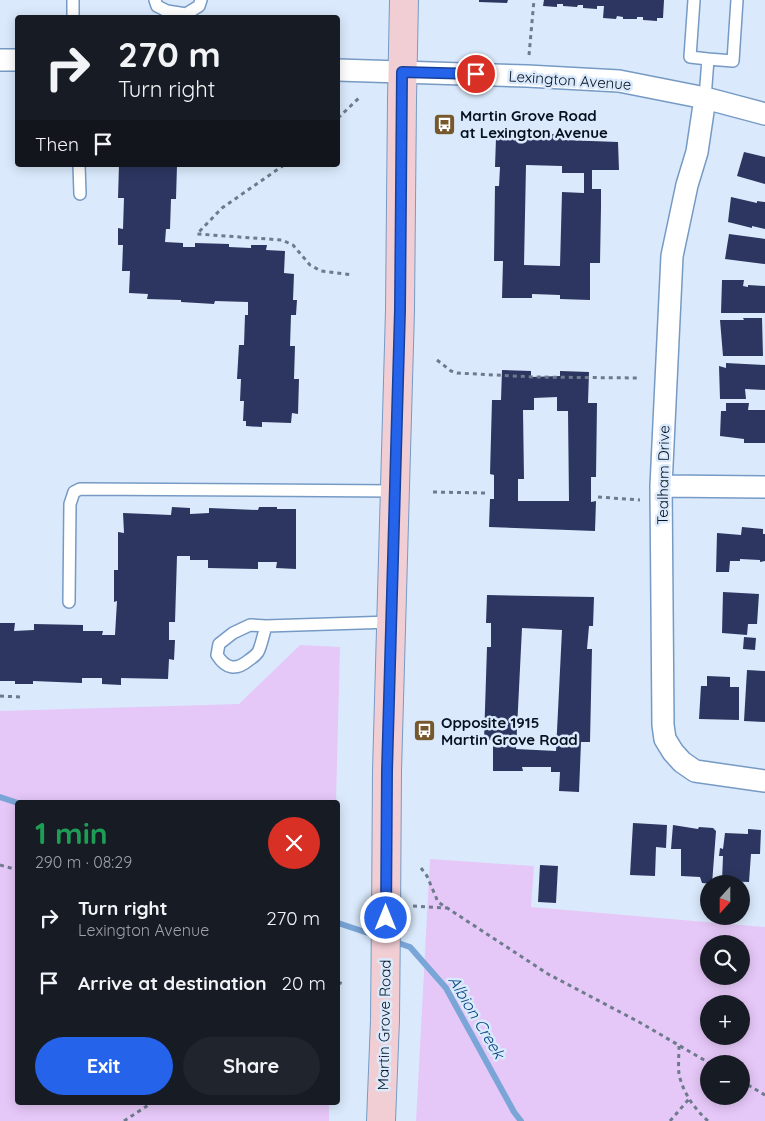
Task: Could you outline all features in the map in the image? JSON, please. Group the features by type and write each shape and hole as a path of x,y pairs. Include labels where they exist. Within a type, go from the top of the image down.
{"main road":[{"name":"Martin Grove Road","path":"381,1121 385,1020 387,771 400,310 404,0"}],"street":[{"path":"0,60 15,60"},
{"name":"Lexington Avenue","path":"340,70 619,81 705,98 765,114"},
{"name":"Tealham Drive","path":"705,98 697,152 687,185 672,256 662,493 663,715 665,739 682,762 695,771 765,781"},
{"path":"662,493 765,486"}],"lane":[{"path":"73,15 74,0"},
{"path":"154,0 157,6 167,11 186,14 199,6 201,0"},
{"path":"694,0 690,57 732,60 737,0"},
{"path":"705,98 708,59"},
{"path":"79,167 80,194"},
{"path":"69,602 70,504 74,492 80,489 395,492"},
{"path":"266,626 258,653 237,668 227,666 221,662 217,655 219,644 233,633 250,625 391,622"}],"path":[{"path":"527,76 534,0"},
{"path":"340,116 359,98"},
{"path":"281,167 222,208 197,234 282,240 293,245 310,265 321,271 353,275"},
{"path":"437,360 451,371 457,372 533,377 638,378"},
{"path":"433,492 485,494"},
{"path":"598,498 662,493"},
{"path":"0,696 20,697"},
{"path":"0,864 15,869"},
{"path":"421,868 427,876 438,902 467,922 548,974 700,1057"},
{"path":"413,906 447,908"},
{"path":"340,983 345,986"},
{"path":"679,1045 679,1073 689,1099 697,1111 708,1121"},
{"path":"750,1085 765,1094"},
{"path":"670,1121 689,1099"},
{"path":"124,1121 148,1105"}],"shaded area":[{"path":"300,645 340,647 336,800 15,800 15,1105 329,1105 329,1121 0,1121 0,711 239,704"},
{"path":"430,859 534,866 531,907 700,921 700,925 765,927 765,1121 416,1121"}],"building":[{"path":"479,0 508,0 507,3 479,2"},
{"path":"544,0 664,0 663,18 657,18 657,21 643,20 643,17 637,17 637,19 623,19 623,17 617,16 616,19 603,18 604,6 597,6 597,9 583,8 583,5 578,5 577,7 563,6 563,4 557,4 557,7 543,6"},
{"path":"527,134 564,134 564,140 618,142 619,170 592,170 592,189 601,189 601,207 600,263 590,263 590,300 560,299 560,295 532,294 532,298 502,298 503,261 494,261 495,186 499,186 500,167 495,167 496,138 527,140","holes":["526,165 562,166 562,173 584,173 584,193 562,192 560,266 524,265"]},
{"path":"744,152 765,157 765,184 737,176"},
{"path":"119,167 177,167 176,199 171,199 170,229 166,229 165,242 183,243 183,247 195,247 195,243 229,244 229,247 251,248 251,245 267,245 266,250 285,251 284,273 294,274 293,300 297,300 296,315 291,315 290,346 295,346 294,379 299,379 298,414 292,413 291,423 262,422 262,427 246,426 246,421 243,421 244,401 240,401 241,379 237,379 239,345 244,345 245,315 248,315 248,302 215,301 214,304 181,302 181,300 147,299 148,294 129,293 130,271 122,271 123,245 118,245 118,228 123,229 124,198 118,198"},
{"path":"731,197 757,203 757,201 765,202 765,229 728,222"},
{"path":"729,234 765,239 765,264 725,259"},
{"path":"722,280 744,280 743,286 748,287 748,285 765,286 765,313 721,313"},
{"path":"743,318 762,318 763,356 723,356 720,320 744,320"},
{"path":"726,363 765,365 765,390 745,389 746,399 720,399 719,366 726,368"},
{"path":"502,370 531,371 531,377 560,376 560,371 589,372 588,403 597,403 596,477 591,477 591,502 596,501 595,531 489,527 490,499 494,499 494,475 490,474 492,400 501,400","holes":["557,397 557,411 568,411 569,501 518,501 518,479 524,479 523,410 534,410 534,398"]},
{"path":"726,403 749,403 748,410 765,410 765,443 744,443 744,439 720,436 721,411 726,411"},
{"path":"172,507 190,508 190,514 209,513 209,508 258,510 259,507 277,507 277,509 296,509 296,569 276,568 277,562 258,562 258,569 208,568 208,560 190,560 190,556 177,556 175,622 169,622 169,640 175,640 174,660 169,659 168,679 121,678 121,685 102,684 102,678 82,678 82,683 33,681 33,684 15,684 15,681 0,681 0,623 15,623 14,631 34,630 34,624 83,625 83,631 103,631 102,635 115,635 117,601 114,602 114,570 118,570 118,532 124,533 123,513 171,515"},
{"path":"742,527 763,529 763,534 765,534 765,561 740,559 740,561 730,561 729,572 716,572 717,533 741,535"},
{"path":"723,592 759,594 757,624 748,624 747,635 722,633"},
{"path":"487,595 594,597 593,626 589,626 587,649 592,649 590,742 581,742 579,792 559,791 560,772 551,772 551,767 522,767 523,771 493,771 493,740 484,740 487,647 491,647 491,623 486,623","holes":["522,628 562,630 556,751 516,749"]},
{"path":"744,637 756,638 755,650 743,649"},
{"path":"747,670 765,671 765,722 744,721"},
{"path":"707,676 730,677 730,687 739,687 739,720 699,719 701,686 707,686"},
{"path":"633,823 667,825 666,848 656,847 655,876 630,875"},
{"path":"673,825 698,829 699,827 713,828 716,831 713,875 700,875 700,877 681,876 681,849 671,849"},
{"path":"748,829 761,830 760,854 751,854 750,875 722,875 723,856 719,856 720,848 723,849 725,833 748,834"},
{"path":"540,865 558,866 556,903 538,902"}],"waterway":[{"name":"Albion Creek","path":"0,797 15,802"},
{"name":"Albion Creek","path":"340,924 380,937"},
{"name":"Albion Creek","path":"392,941 410,947 446,988 514,1112 521,1121"}],"place":[{"name":"Martin Grove Road at Lexington Avenue","path":"444,124"},
{"name":"Opposite 1915 Martin Grove Road","path":"425,731"}],"route":[{"path":"386,918 387,771 400,310 402,72 476,74"}]}
